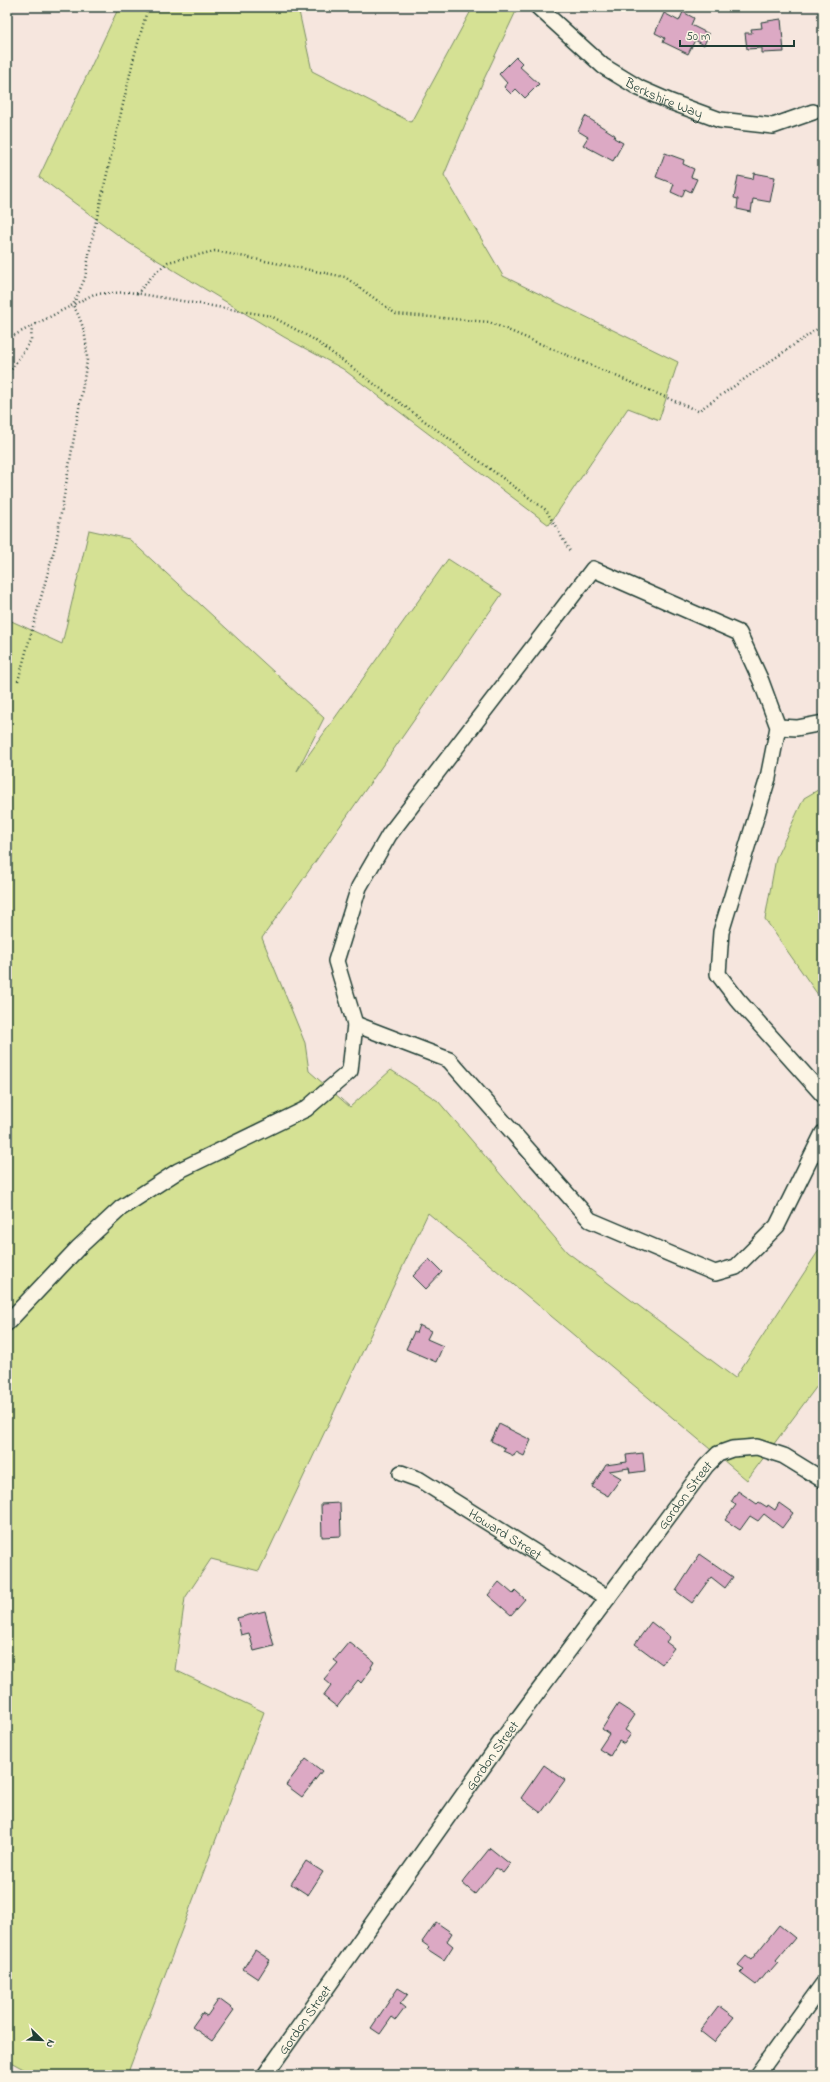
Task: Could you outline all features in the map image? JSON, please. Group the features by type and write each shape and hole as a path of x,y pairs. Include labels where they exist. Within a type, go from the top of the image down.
{"street":[{"name":"Berkshire Way","path":"538,7 603,66 639,88 671,102 720,120 773,126 813,112"},
{"path":"7,1323 79,1247 121,1208 178,1171 306,1109 350,1071 355,1024 336,962 360,887 389,835 593,569 739,633 761,681 778,728 768,778 721,932 718,974 737,999 823,1095"},
{"path":"778,728 797,728 823,723"},
{"path":"355,1024 449,1060 590,1220 715,1273 736,1267 777,1226 823,1133"},
{"name":"Gordon Street","path":"265,2075 505,1736 706,1466 718,1454 732,1449 757,1447 778,1454 823,1480"},
{"name":"Howard Street","path":"401,1473 420,1480 608,1598"},
{"path":"757,2075 823,1984"}],"path":[{"path":"73,305 85,278 91,244 124,99 148,7"},
{"path":"137,294 153,275 168,262 215,251 345,277 396,314 489,322 698,411 823,325"},
{"path":"7,340 94,294 137,294 271,316 313,339 546,510 571,553"},
{"path":"18,681 56,543 87,361 87,341 82,321 73,305"},
{"path":"7,376 31,340 32,326"}],"green space":[{"path":"119,7 298,7 312,71 411,122 473,7 518,7 484,79 444,175 503,276 678,362 659,420 628,408 549,525 343,369 284,337 129,243 39,177"},
{"path":"89,530 129,539 324,718 297,771 448,559 502,594 262,938 305,1043 309,1071 350,1107 391,1070 438,1101 567,1252 735,1378 823,1244 823,1378 747,1480 428,1213 259,1571 211,1559 185,1598 175,1670 264,1712 127,2075 28,2075 29,2072 7,2060 7,619 62,644"},
{"path":"823,787 823,1002 765,919 776,858 804,798"}],"building":[{"path":"683,12 694,18 691,25 709,34 704,45 695,40 688,54 663,42 665,38 655,33 664,13 679,21"},
{"path":"781,19 784,52 762,53 762,48 747,49 745,33 752,33 751,29 762,28 761,22"},
{"path":"516,57 522,63 519,66 539,84 525,98 516,89 511,94 504,87 507,83 499,74"},
{"path":"585,116 615,135 614,138 623,143 613,161 583,145 588,137 578,131"},
{"path":"665,153 684,160 683,164 694,169 691,177 697,179 691,192 685,189 682,197 671,192 674,184 656,177"},
{"path":"754,173 775,177 770,202 753,199 751,212 737,209 738,199 734,198 738,176 753,179"},
{"path":"429,1259 442,1272 426,1289 413,1276"},
{"path":"419,1325 431,1331 427,1339 443,1346 436,1362 406,1349"},
{"path":"499,1424 531,1440 524,1456 516,1452 514,1456 503,1451 505,1448 491,1441"},
{"path":"643,1453 645,1471 630,1473 629,1468 609,1471 621,1478 608,1496 592,1487 606,1465 627,1462 626,1455"},
{"path":"738,1491 757,1504 759,1502 767,1507 768,1505 775,1510 779,1503 793,1513 782,1528 764,1514 758,1521 750,1516 740,1530 725,1520 736,1505 731,1502"},
{"path":"340,1503 341,1536 322,1537 321,1504"},
{"path":"700,1554 733,1577 725,1588 711,1577 692,1603 676,1591"},
{"path":"499,1582 513,1594 516,1591 525,1599 511,1615 488,1595"},
{"path":"265,1611 274,1646 254,1651 249,1633 241,1635 237,1618"},
{"path":"651,1622 670,1637 666,1642 674,1648 662,1664 635,1644"},
{"path":"349,1642 374,1662 371,1667 372,1668 361,1683 358,1680 337,1707 323,1696 331,1685 324,1679 338,1663 334,1660"},
{"path":"618,1704 635,1715 625,1730 631,1734 624,1744 619,1741 610,1756 599,1749 609,1734 602,1729"},
{"path":"306,1759 322,1771 302,1797 286,1785"},
{"path":"544,1765 565,1780 541,1813 521,1798"},
{"path":"490,1848 510,1864 503,1873 496,1868 475,1894 462,1883"},
{"path":"306,1861 323,1872 308,1895 291,1884"},
{"path":"436,1922 452,1933 447,1941 453,1946 444,1960 427,1949 429,1947 422,1942"},
{"path":"779,1925 795,1938 776,1961 778,1963 770,1972 768,1970 756,1985 740,1973 744,1969 738,1965 746,1956 751,1960"},
{"path":"255,1950 270,1960 258,1979 243,1969"},
{"path":"398,1988 408,1994 400,2004 405,2008 396,2020 392,2017 380,2034 371,2028"},
{"path":"219,1999 234,2010 212,2041 192,2027 202,2013 207,2016"},
{"path":"719,2006 734,2017 714,2042 700,2031"}]}
